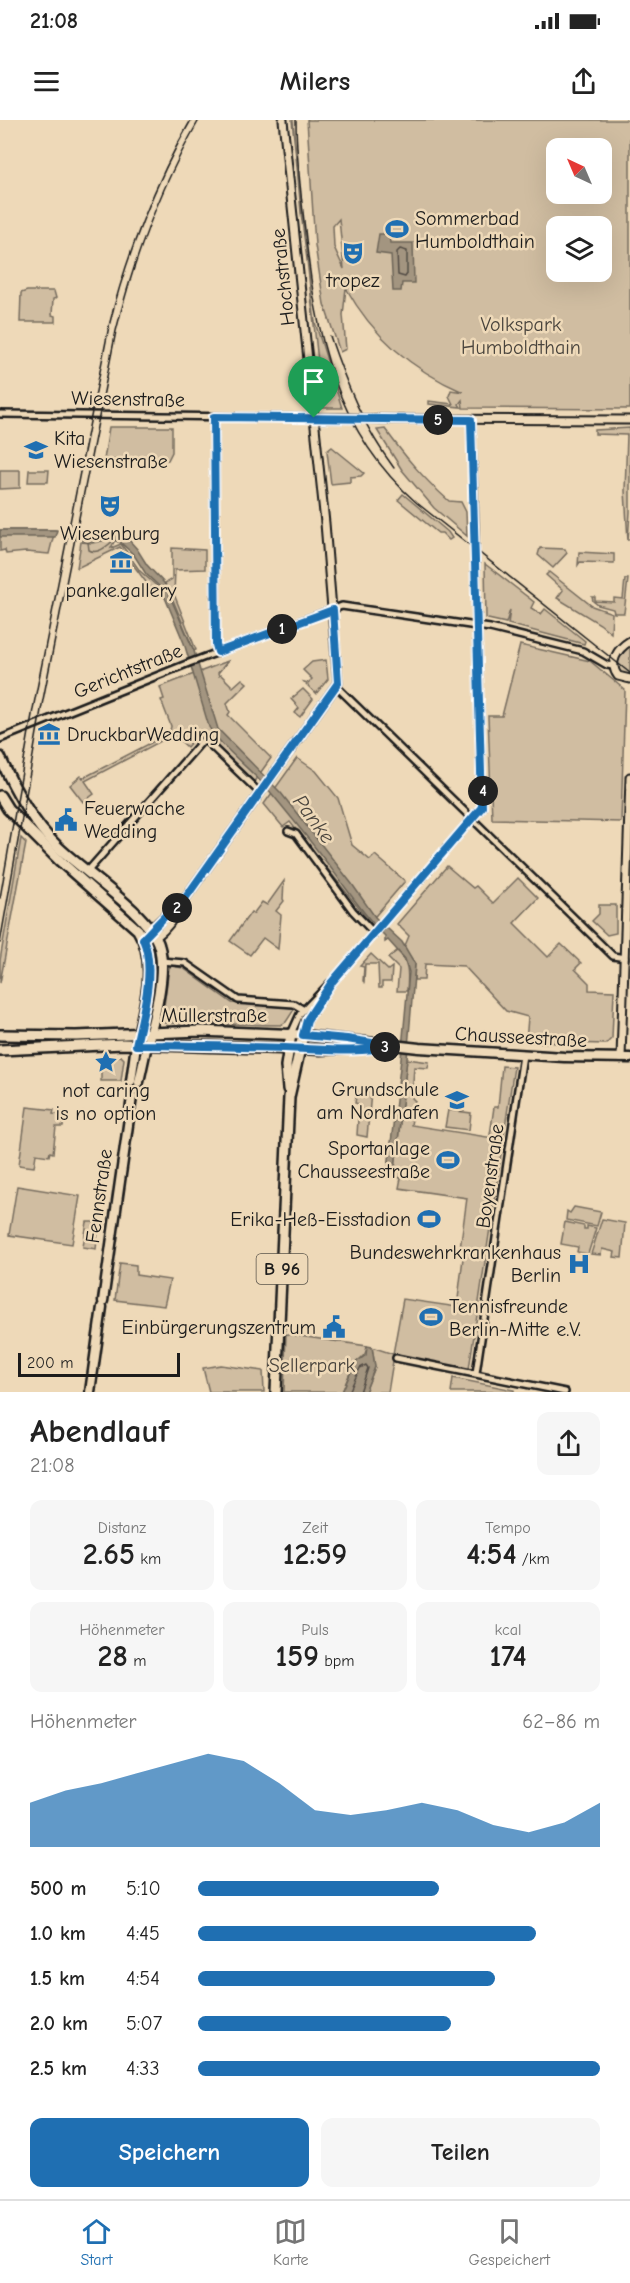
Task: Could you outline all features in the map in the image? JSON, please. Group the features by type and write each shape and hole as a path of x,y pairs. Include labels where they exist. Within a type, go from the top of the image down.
{"main road":[{"path":"0,758 31,816 84,876 138,930 143,939 148,954 148,979 139,1033 142,1045"},
{"path":"0,796 8,809 153,933 161,961 150,1032 142,1045 135,1082"},
{"path":"143,939 153,933"},
{"name":"Müllerstraße","path":"0,1050 150,1032 291,1034 402,1046"},
{"name":"B 96","path":"276,1392 289,1097 286,1066 291,1034"},
{"name":"Müllerstraße","path":"0,1035 142,1045 344,1050 402,1046"},
{"path":"17,1035 18,1048"},
{"name":"B 96","path":"289,1097 303,1035"},
{"name":"Chausseestraße","path":"402,1046 523,1055 626,1058"},
{"name":"Fennstraße","path":"90,1392 132,1096"}],"street":[{"name":"Hochstraße","path":"284,120 333,610 338,683 336,686"},
{"name":"Wiesenstraße","path":"0,414 630,420"},
{"path":"214,417 216,645 218,652"},
{"path":"303,1035 307,1020 332,982 482,807 471,420"},
{"name":"Gerichtstraße","path":"0,739 189,663 342,606 477,626 583,651 613,666"},
{"path":"630,641 619,652 613,666 618,676 630,679"},
{"path":"153,933 179,907 336,686 613,956 625,958"},
{"path":"84,876 204,740 262,790"},
{"path":"626,1058 625,958 630,777"},
{"path":"288,831 296,834 353,911 376,932"},
{"path":"161,961 185,963 240,1001 294,1004 304,1010"},
{"path":"291,1034 294,1024 304,1010 332,982"},
{"name":"Boyenstraße","path":"476,1373 523,1055"},
{"path":"396,1358 565,1392"}],"green space":[{"path":"292,120 293,120 297,166"},
{"name":"Volkspark Humboldthain","path":"307,120 630,120 630,409 463,408 462,400 459,404 461,407 429,404 429,401 453,404 449,396 451,390 463,392 427,373 381,337 368,322 346,288 343,315 346,349 340,352 324,304 315,245","holes":["339,219 344,269 334,247 333,226"]},
{"path":"297,166 307,262 301,213"},
{"path":"307,262 315,322 342,408 323,408"},
{"path":"54,291 56,298 53,299 52,315 55,316 55,322 20,322 21,293"},
{"path":"109,427 172,427 172,452 168,460 104,460"},
{"path":"630,428 628,541 625,491 627,435 595,434 595,430"},
{"path":"385,429 415,467 439,492 449,501 461,502 466,512 467,536 434,508 402,470 377,430"},
{"path":"332,447 364,473 361,476 350,477 350,482 331,484 327,451"},
{"path":"0,470 20,470 20,488 0,489"},
{"path":"29,470 49,470 48,482 28,482"},
{"path":"403,494 452,538 449,540 442,533 438,533 398,500"},
{"path":"0,530 55,530 49,554 26,552 6,554 5,550 0,551"},
{"path":"115,540 111,548 121,544 140,571 159,588 166,586 165,583 172,579 172,548 205,550 205,569 175,570 174,594 196,650 194,651 168,588 165,589 167,592 157,597 120,547 77,568 81,542"},
{"path":"540,548 565,549 567,553 553,568 538,555"},
{"path":"579,552 614,554 614,563 580,562 578,565"},
{"path":"485,564 534,602 531,608 541,614 545,609 585,641 584,644 508,624 510,610 506,623 486,618"},
{"path":"549,572 592,606 612,613 611,633 557,598 563,590 546,575"},
{"path":"625,579 628,579 624,613 614,613 613,609 598,605 593,601 592,597 595,597 595,601 614,602 614,598 623,599"},
{"path":"520,645 590,661 625,690 621,822 492,819 488,716 502,716"},
{"path":"630,645 630,676 619,672 616,661"},
{"path":"326,660 328,679 316,694 304,682 308,683 312,679 303,670 312,662"},
{"path":"228,661 218,673 219,676 221,675 233,687 242,679 247,683 227,703 230,712 228,715 271,758 253,783 201,731 187,747 170,731 171,726 161,700 164,699 160,687"},
{"path":"303,689 313,699 300,717 295,713 299,708 291,699"},
{"path":"164,736 165,739 85,781 94,794 83,802 70,785 81,776 83,778"},
{"path":"297,758 316,771 338,798 352,845 370,860 375,855 405,881 370,922 290,822 283,827 264,804"},
{"path":"21,838 26,843 0,983 0,960"},
{"path":"447,866 473,888 476,886 493,903 518,878 538,898 514,923 548,957 561,944 581,963 575,969 589,983 589,990 614,991 612,1038 606,1044 526,1042 528,1017 506,1011 464,966 425,964 424,980 414,980 415,964 404,948 409,936 397,924"},
{"path":"284,881 284,901 276,911 281,915 278,949 263,938 250,955 230,941 251,912 253,914 262,902 267,905"},
{"path":"599,905 616,905 616,933 607,935 592,921 599,914"},
{"path":"397,951 406,964 407,991 397,991 399,969 388,958"},
{"path":"371,954 388,970 392,967 391,982 382,982 382,988 379,988 378,964 365,964 363,981 364,967 360,966"},
{"path":"172,966 183,968 232,1003 295,1008 286,1022 281,1025 164,1023 162,1021 169,968"},
{"path":"107,1056 121,1056 124,1059 121,1081 101,1081 101,1068 107,1068"},
{"path":"407,1059 429,1062 428,1068 414,1067 412,1098 415,1101 411,1125 493,1138 494,1136 490,1135 494,1107 498,1107 502,1066 514,1067 469,1369 394,1355 388,1392 365,1392 375,1367 372,1347 393,1354 403,1299 457,1307 464,1250 460,1249 467,1198 399,1188 401,1178 394,1177"},
{"path":"357,1091 371,1092 367,1137 357,1135 359,1104 355,1103"},
{"path":"27,1107 54,1110 53,1114 65,1115 63,1127 56,1127 53,1153 50,1152 49,1156 36,1154 34,1167 19,1165"},
{"path":"448,1110 471,1113 469,1130 445,1127"},
{"path":"17,1186 80,1196 72,1244 9,1235"},
{"path":"574,1207 601,1212 597,1226 566,1220 567,1211 570,1213"},
{"path":"602,1219 625,1223 622,1258 614,1257 615,1252 602,1249 601,1255 591,1254"},
{"path":"87,1222 99,1222 96,1249 83,1247"},
{"path":"565,1222 584,1226 584,1229 587,1229 587,1226 596,1228 588,1254 577,1252 578,1247 561,1244"},
{"path":"120,1263 136,1265 136,1275 170,1280 164,1306 115,1300"},
{"name":"Sellerpark","path":"286,1334 367,1346 365,1354 352,1369 342,1392 284,1392"},
{"path":"221,1365 263,1371 264,1392 209,1392 203,1368"},
{"path":"453,1378 514,1390 514,1392 451,1392"}],"water":[{"path":"379,234 389,234 390,243 413,243 414,283 402,283 401,291 393,291 391,255 376,253"},
{"path":"0,530 57,530 55,537 0,537"},
{"path":"102,533 119,535 129,540 147,565 164,583 194,651 218,729 281,793 375,917 402,942 415,964 394,1177 387,1176 409,972 405,959 388,940 385,942 385,936 362,911 317,849 272,794 223,745 209,727 184,643 161,588 146,574 134,555 121,543 111,539 92,543 82,542 82,535"},
{"path":"367,1346 372,1347 375,1367 365,1392 342,1392 355,1363 366,1355"}],"waterway":[{"path":"88,542 89,550 96,551 114,540"}],"tram line":[{"path":"0,898 33,709 109,326 124,273 143,220 165,169 191,120"},
{"path":"296,120 300,189 315,306 334,378 348,412 366,445 389,475 417,503 630,673"},
{"path":"330,336 357,405 383,453 394,468"}],"railway":[{"path":"0,943 41,710 116,331 131,276 150,222 199,120"}],"place":[{"name":"Sommerbad Humboldthain","path":"397,229"},
{"name":"tropez","path":"353,253"},
{"name":"Kita Wiesenstraße","path":"36,450"},
{"name":"Wiesenburg","path":"110,506"},
{"name":"panke.gallery","path":"121,562"},
{"name":"DruckbarWedding","path":"49,734"},
{"name":"Feuerwache Wedding","path":"66,820"},
{"name":"not caring is no option","path":"106,1062"},
{"name":"Grundschule am Nordhafen","path":"457,1100"},
{"name":"Sportanlage Chausseestraße","path":"448,1160"},
{"name":"Erika-Heß-Eisstadion","path":"429,1219"},
{"name":"Bundeswehrkrankenhaus Berlin","path":"579,1264"},
{"name":"Tennisfreunde Berlin-Mitte e.V.","path":"431,1317"},
{"name":"Einbürgerungszentrum","path":"334,1327"}],"route":[{"path":"214,417 314,418 471,420 482,807 332,982 310,1014 303,1035 391,1046 320,1050 240,1046 136,1045 149,969 147,947 143,939 168,913 179,907 338,683 333,610 218,652 216,645 214,417"}],"water label":[{"name":"Panke","path":"314,819"}]}
